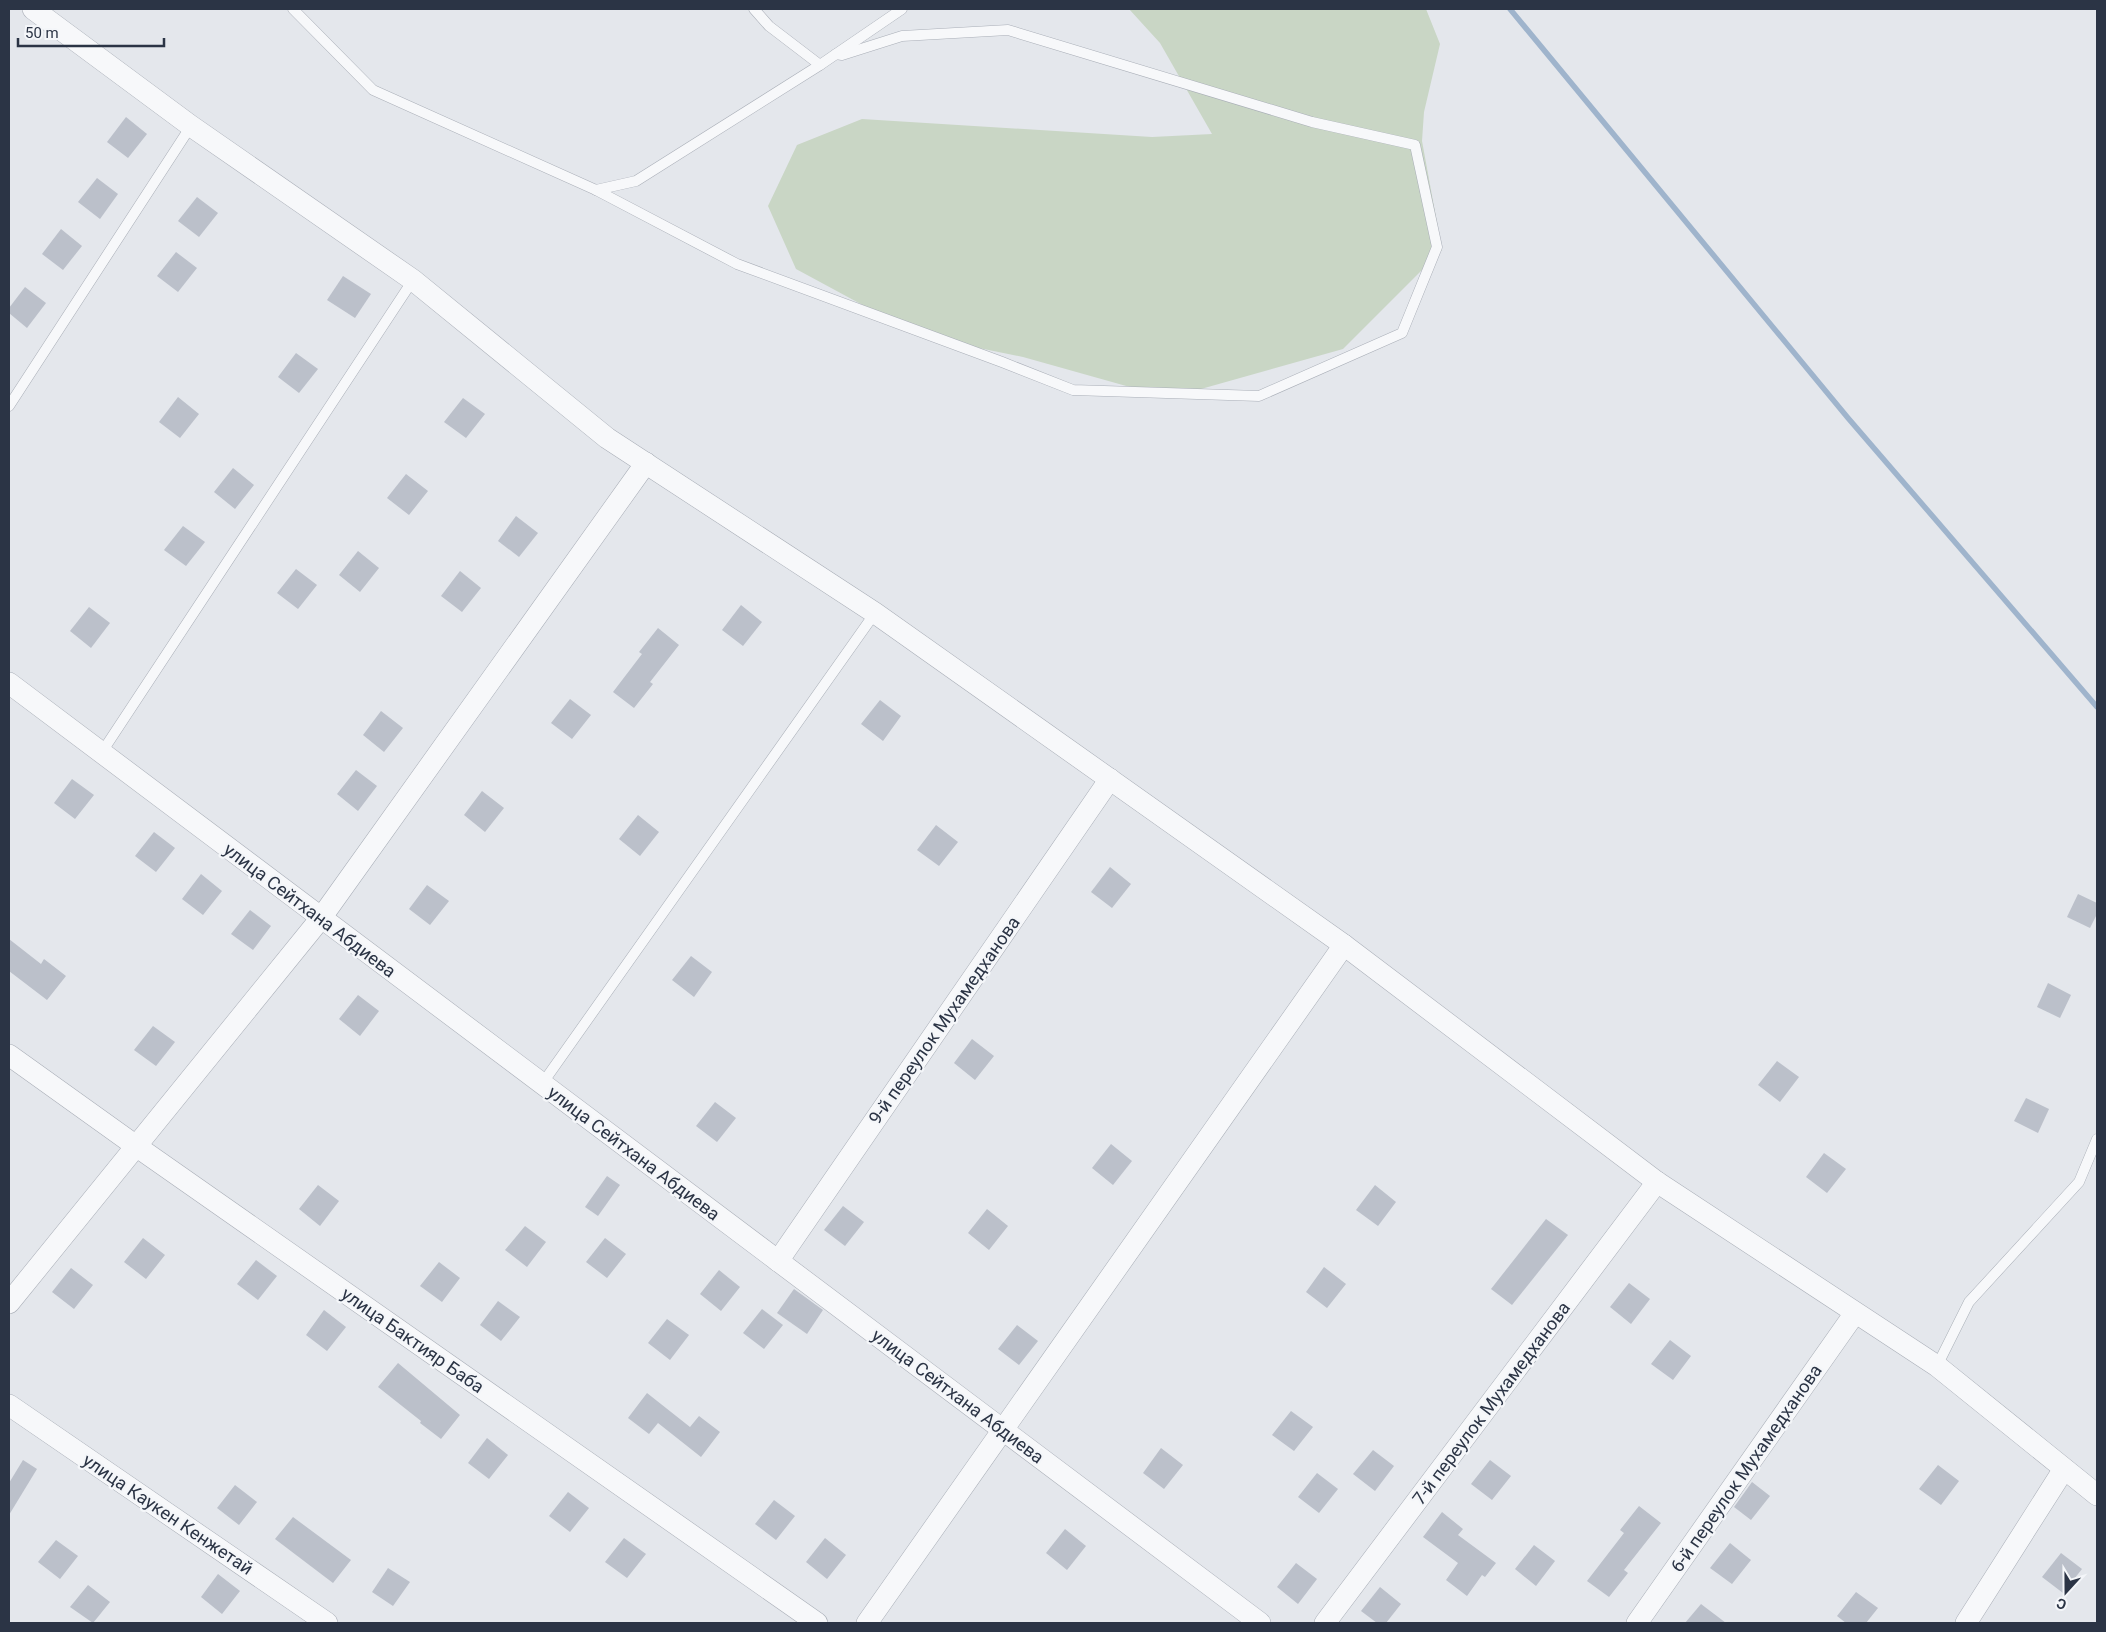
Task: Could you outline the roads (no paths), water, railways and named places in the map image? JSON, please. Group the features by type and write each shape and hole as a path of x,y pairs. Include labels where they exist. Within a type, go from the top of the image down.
{"street":[{"path":"33,9 191,126 412,280 607,438 875,613 1110,779 1344,945 1657,1182 1937,1366 2097,1495"},
{"path":"9,1303 321,918 646,463"},
{"name":"улица Сейтхана Абдиева","path":"9,683 1260,1623"},
{"name":"9-й переулок Мухамедханова","path":"778,1261 1110,779"},
{"path":"868,1623 1344,945"},
{"name":"улица Бактияр Баба","path":"9,1055 817,1623"},
{"name":"7-й переулок Мухамедханова","path":"1325,1623 1657,1182"},
{"name":"6-й переулок Мухамедханова","path":"1637,1623 1855,1313"},
{"name":"улица Каукен Кенжетай","path":"9,1405 327,1623"},
{"path":"1966,1623 2064,1469"}],"lane":[{"path":"293,9 373,90 596,190 737,264 1073,390 1259,396 1402,333 1437,246 1415,145 1312,122 1008,30 902,36 842,55 836,54"},
{"path":"754,9 769,26 820,65"},
{"path":"596,190 636,180 820,65 902,9"},
{"path":"9,406 191,126"},
{"path":"102,752 412,280"},
{"path":"542,1084 875,613"},
{"path":"1937,1366 1970,1302 2078,1182 2097,1139"}],"waterway":[{"path":"1510,9 1848,418 2097,707"}]}
